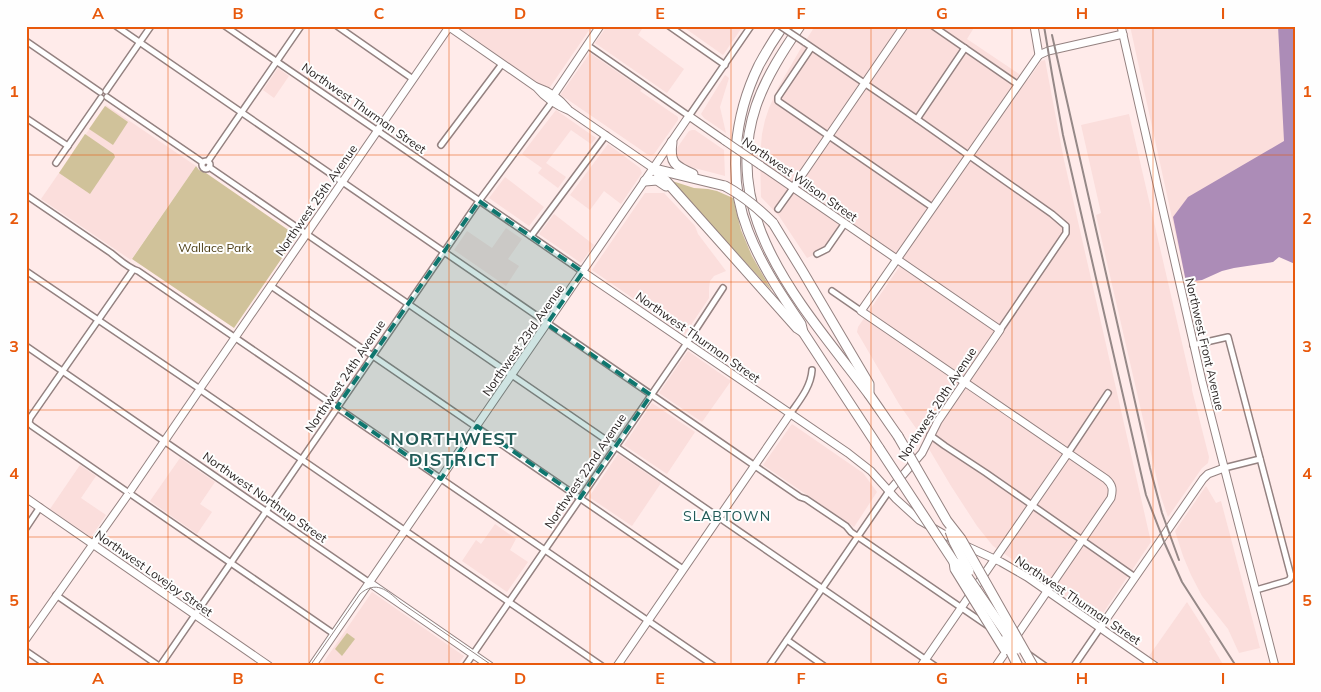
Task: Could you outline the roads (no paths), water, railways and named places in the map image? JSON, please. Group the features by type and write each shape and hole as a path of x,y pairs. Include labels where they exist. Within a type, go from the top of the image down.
{"highway":[{"path":"782,26 759,65 744,104 737,138 735,172 740,207 747,229 770,276 801,324 803,332 954,562 960,566 992,614 1031,666"},
{"path":"800,26 772,70 756,107 751,126 748,169 752,206 760,232 780,272 827,340 869,394 898,436 946,521 954,542 1018,666"},
{"path":"672,142 671,154 678,168 711,183"},
{"path":"653,168 797,328 803,332"},
{"path":"653,168 725,186 749,200 773,223 869,384 869,394"},
{"path":"645,181 656,180 663,184 706,226"},
{"path":"946,521 961,539 1031,666"},
{"path":"954,562 955,569 1013,666"}],"street":[{"path":"116,26 650,395 846,526 858,537 1045,666"},
{"path":"56,163 151,26"},
{"name":"Northwest Thurman Street","path":"225,26 867,467 907,510 919,520 1027,577 1153,665"},
{"path":"206,164 301,26"},
{"path":"337,26 413,79"},
{"name":"Northwest 24th Avenue","path":"160,666 479,201 553,99 600,26"},
{"path":"669,26 724,65"},
{"name":"Northwest 23rd Avenue","path":"312,666 752,26"},
{"path":"782,26 811,48 917,118 968,155"},
{"path":"778,209 904,26"},
{"path":"933,26 1017,84"},
{"path":"1034,26 1038,55"},
{"path":"449,27 536,87 545,90 553,99 562,102 570,111 653,168"},
{"name":"Northwest 25th Avenue","path":"26,639 129,493 449,27"},
{"path":"861,311 1038,55 1048,50 1122,30"},
{"name":"Northwest Front Avenue","path":"1122,30 1193,345 1275,666"},
{"path":"26,41 822,589 924,663 935,666"},
{"name":"Northwest Wilson Street","path":"587,45 1000,330"},
{"path":"811,48 778,97 778,100 932,207"},
{"path":"917,118 965,48"},
{"path":"441,145 502,64"},
{"path":"26,118 68,146"},
{"path":"531,236 606,135"},
{"name":"Northwest 20th Avenue","path":"769,666 889,491 922,453 938,420 1066,234 1066,226 1052,214 968,155"},
{"path":"26,195 714,666"},
{"path":"816,254 827,249 845,223"},
{"path":"26,270 602,666"},
{"path":"133,270 29,422 32,426 334,634"},
{"path":"271,286 683,569"},
{"name":"Northwest 22nd Avenue","path":"465,666 723,288"},
{"path":"832,291 1106,479 1112,488 1111,498 996,666"},
{"path":"1193,345 1228,336 1291,576 1287,581 1256,590"},
{"name":"Northwest Northrup Street","path":"26,346 490,666"},
{"path":"617,666 790,414 809,384 812,370"},
{"path":"924,663 1108,393"},
{"path":"930,435 1135,577"},
{"path":"1074,666 1203,479 1208,474 1224,468 1260,459"},
{"name":"Northwest Lovejoy Street","path":"26,498 269,666"},
{"path":"26,528 40,507"},
{"path":"56,595 160,666"},
{"path":"787,640 824,666"},
{"path":"26,651 48,666"}],"tram line":[{"path":"310,666 360,594 376,587 391,594 493,666"}],"railway":[{"path":"1044,26 1063,135 1146,495 1182,582 1236,666"},
{"path":"1052,35 1150,468 1162,513 1179,560"}],"district":[{"name":"NORTHWEST DISTRICT","path":"454,448"},
{"name":"SLABTOWN","path":"727,516"}],"park label":[{"name":"Wallace Park","path":"215,247"}]}
